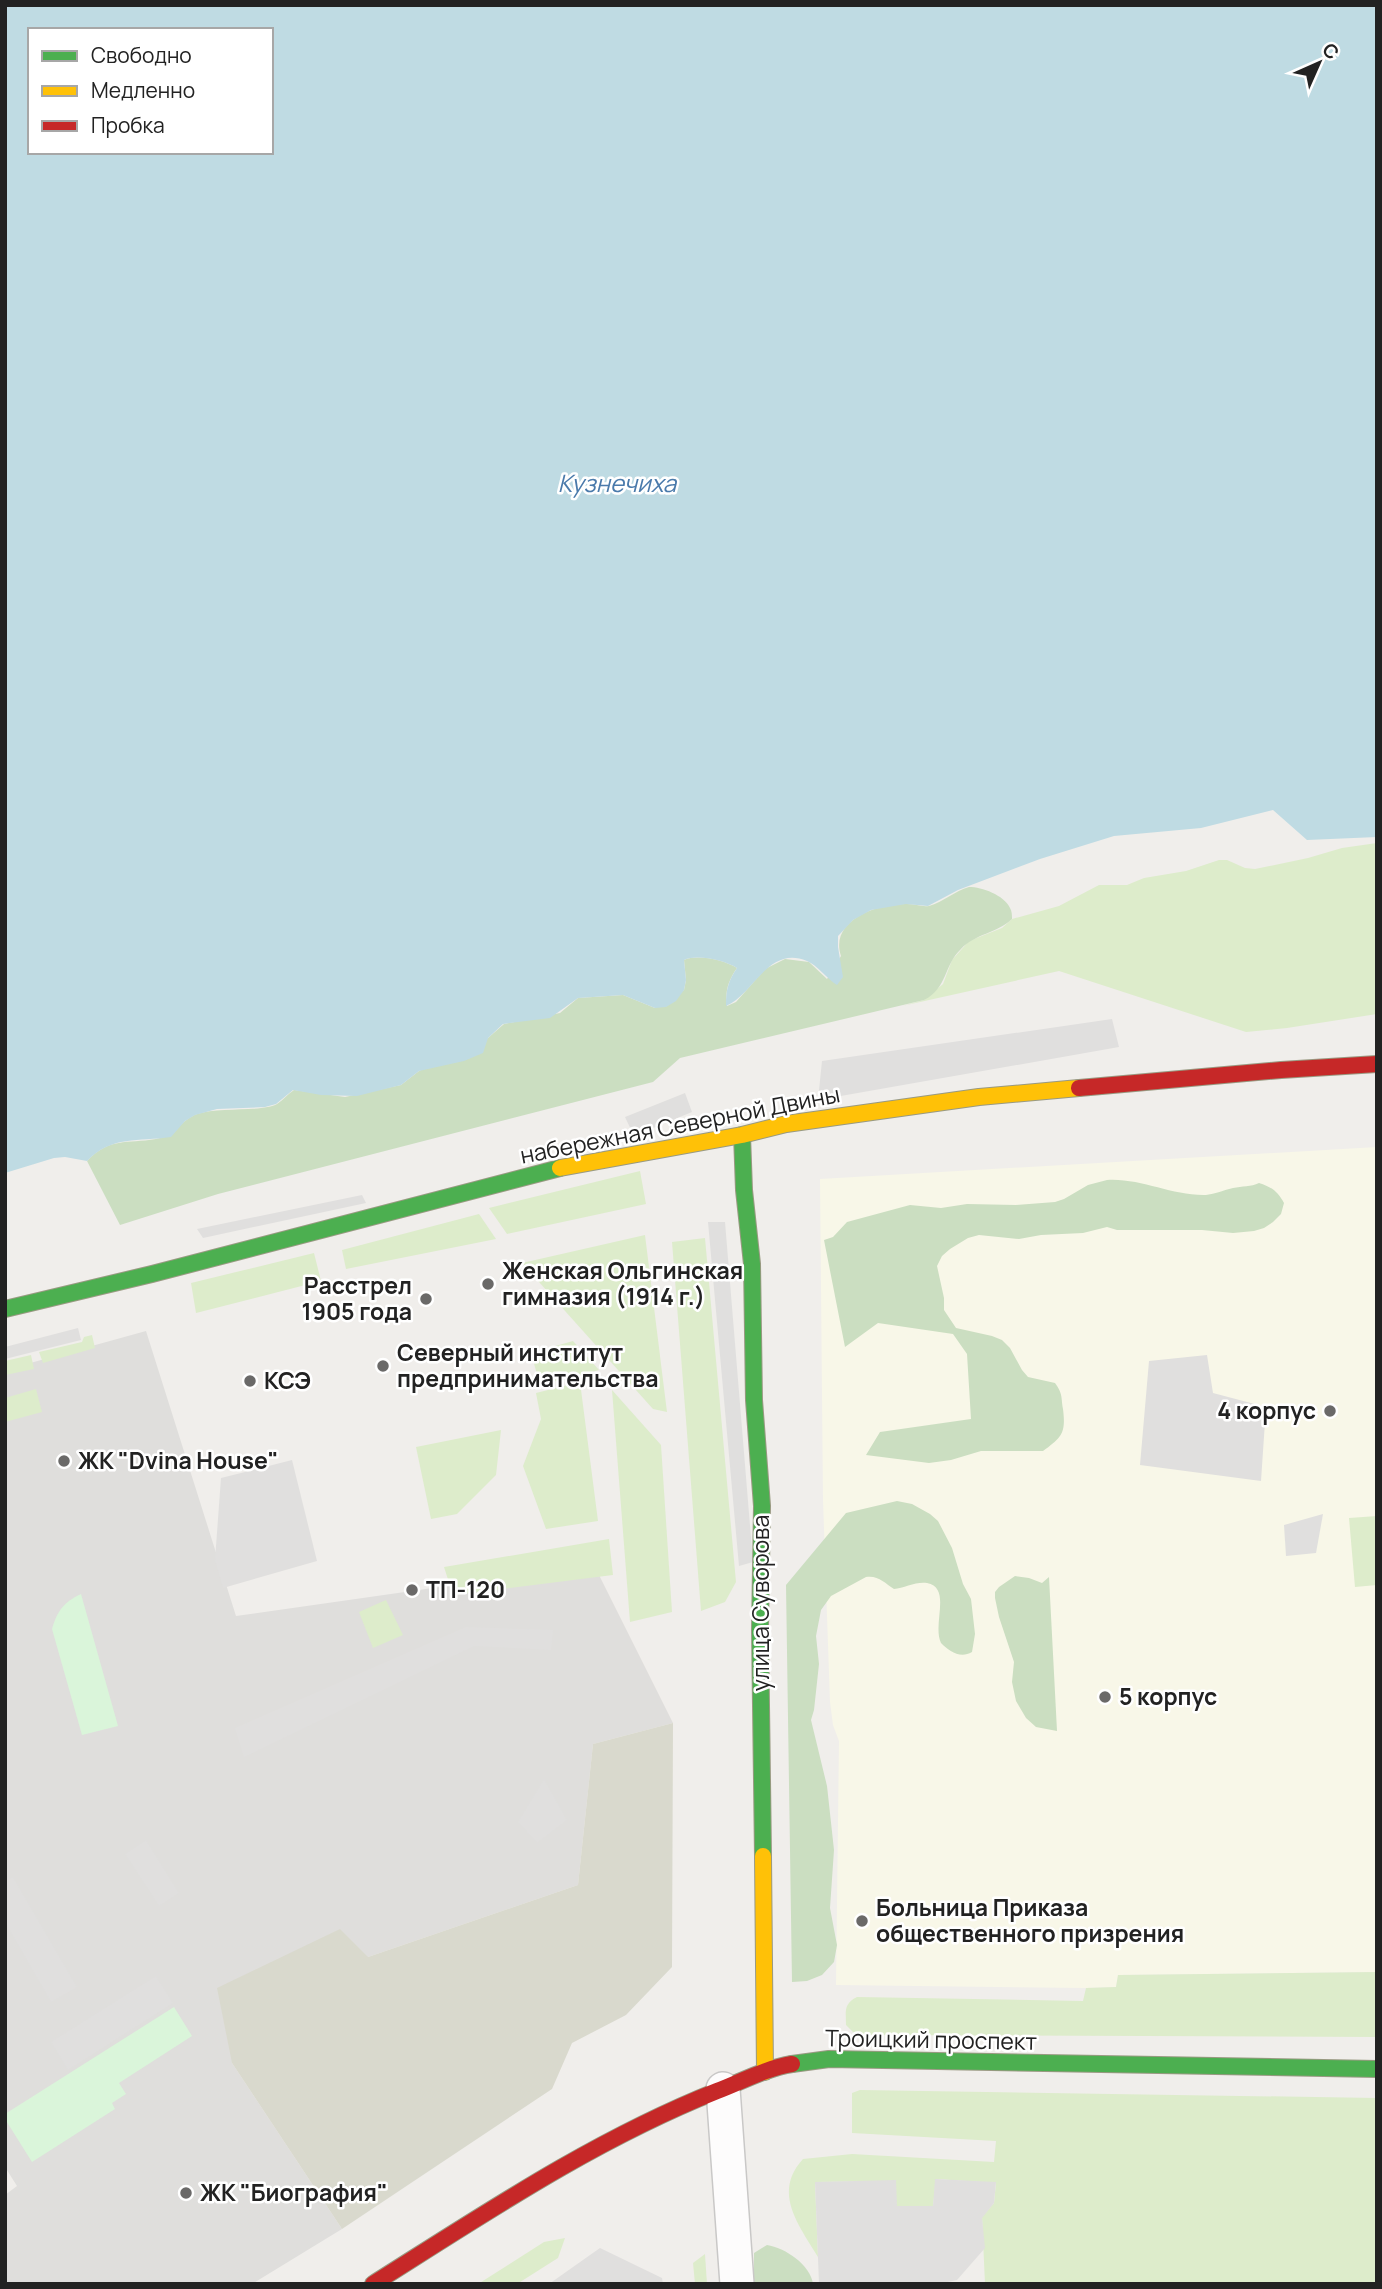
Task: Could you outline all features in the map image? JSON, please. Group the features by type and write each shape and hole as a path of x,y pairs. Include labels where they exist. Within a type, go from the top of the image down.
{"street":[{"name":"набережная Северной Двины","path":"5,1309 152,1274 571,1165 742,1135 786,1124 979,1097 1377,1064"},
{"name":"улица Суворова","path":"742,1135 744,1189 752,1264 754,1400 762,1506 760,1630 765,2072"},
{"name":"Троицкий проспект","path":"373,2284 537,2181 628,2130 788,2064 829,2059 1377,2069"},
{"path":"723,2089 737,2284"}],"shaded area":[{"path":"1112,1019 1119,1047 818,1100 822,1061"},
{"path":"685,1093 692,1112 634,1136 625,1117"},
{"path":"1377,1147 1377,1972 1118,1975 1116,1987 1086,1988 836,1985 839,1741 833,1725 830,1702 823,1500 820,1179"},
{"path":"362,1195 366,1203 203,1238 197,1229"},
{"path":"708,1222 725,1222 753,1562 739,1566"},
{"path":"78,1328 81,1340 5,1359 5,1347"},
{"path":"146,1331 236,1616 594,1565 673,1723 593,1744 578,1885 368,1957 232,2063 342,2229 252,2284 5,2284 5,2195 17,2186 5,2167 5,1370"},
{"path":"1207,1355 1213,1393 1266,1407 1261,1481 1140,1465 1149,1361"},
{"path":"292,1460 317,1561 223,1588 215,1560 221,1478"},
{"path":"1323,1514 1316,1553 1286,1556 1284,1525"},
{"path":"466,1627 553,1630 551,1650 474,1646 244,1757 235,1728"},
{"path":"673,1723 672,1967 626,2015 572,2043 552,2089 342,2229 232,2063 217,1988 340,1929 368,1957 578,1885 593,1744"},
{"path":"544,1779 567,1820 537,1843 518,1822"},
{"path":"146,1840 179,1893 159,1906 125,1854"},
{"path":"13,1877 77,1987 51,2002 5,1922 5,1881"},
{"path":"156,1976 173,2003 68,2070 51,2042"},
{"path":"935,2179 996,2182 994,2203 982,2218 985,2248 957,2280 938,2284 819,2284 815,2182 896,2180 897,2206 933,2206"},
{"path":"600,2248 662,2278 663,2284 549,2284"}],"green space":[{"path":"1377,843 1377,1014 1246,1032 1059,971 902,1006 924,1000 943,984 952,960 969,941 1002,928 1012,919 1059,906 1099,885 1127,885 1144,878 1186,871 1219,860 1255,869 1342,848"},
{"path":"969,887 986,890 1003,899 1011,909 1012,919 961,949 951,962 942,983 924,1000 680,1058 653,1082 218,1194 120,1225 87,1161 95,1153 111,1145 162,1137 197,1114 271,1106 294,1090 345,1097 401,1085 419,1071 488,1038 504,1024 560,1013 578,998 623,995 655,1008 684,990 684,960 690,958 711,959 737,968 728,986 727,1006 736,1002 765,969 785,959 809,962 827,979 841,956 839,943 842,933 849,923 859,916 895,904 929,906"},
{"path":"640,1171 646,1204 507,1234 489,1208"},
{"path":"1107,1180 1132,1182 1193,1195 1206,1195 1259,1183 1274,1190 1284,1203 1281,1214 1273,1222 1254,1231 1233,1233 1202,1230 1117,1230 1107,1227 1083,1233 1019,1239 979,1235 968,1238 942,1256 937,1266 944,1310 956,1328 1002,1340 1028,1377 1055,1383 1062,1398 1064,1424 1061,1434 1043,1451 981,1451 929,1463 866,1455 880,1432 971,1419 967,1354 953,1334 878,1323 845,1347 824,1240 833,1237 847,1222 910,1205 941,1208 967,1204 1016,1205 1055,1202 1088,1185"},
{"path":"479,1214 496,1239 346,1269 342,1250"},
{"path":"645,1235 667,1412 653,1409 522,1263"},
{"path":"705,1238 736,1582 725,1602 701,1611 672,1242"},
{"path":"314,1253 321,1281 196,1313 191,1283"},
{"path":"92,1335 95,1348 43,1363 39,1352 82,1342 84,1337"},
{"path":"573,1341 599,1370 540,1385 531,1353"},
{"path":"31,1355 34,1369 5,1375 5,1361"},
{"path":"580,1382 598,1521 546,1529 523,1466 541,1419 536,1393"},
{"path":"36,1389 42,1412 5,1422 5,1398"},
{"path":"612,1390 661,1445 672,1612 630,1622"},
{"path":"501,1430 496,1475 457,1514 431,1519 416,1447"},
{"path":"897,1501 912,1504 930,1514 938,1521 952,1548 963,1584 971,1599 975,1634 972,1652 959,1654 941,1643 940,1599 934,1586 927,1583 894,1589 878,1578 866,1577 831,1596 821,1610 816,1636 819,1664 811,1720 827,1786 834,1850 830,1908 837,1945 834,1962 822,1975 807,1981 792,1982 786,1585 846,1513"},
{"path":"1377,1516 1377,1585 1355,1587 1349,1518"},
{"path":"609,1539 613,1575 453,1595 444,1567"},
{"path":"1015,1576 1042,1583 1049,1577 1057,1731 1036,1727 1026,1718 1016,1701 1012,1682 1014,1662 995,1598 999,1587"},
{"path":"81,1594 118,1726 82,1735 52,1629 62,1608"},
{"path":"386,1600 403,1635 373,1648 359,1612"},
{"path":"1377,1972 1377,2037 856,2035 846,2025 847,2006 857,1997 1083,2001 1086,1988 1116,1987 1118,1975"},
{"path":"174,2007 192,2036 119,2083 126,2094 112,2103 115,2109 32,2162 5,2119 5,2114"},
{"path":"860,2090 1377,2098 1377,2284 985,2284 982,2217 994,2203 996,2183 936,2179 933,2206 896,2206 896,2181 815,2182 818,2257 797,2221 789,2197 794,2172 803,2159 852,2154 994,2162 996,2141 852,2133 852,2093"},
{"path":"565,2238 558,2258 517,2284 478,2284 544,2242"},
{"path":"767,2245 796,2258 807,2270 813,2284 754,2284 754,2253"},
{"path":"705,2254 707,2284 695,2284 693,2263"}],"water":[{"name":"Кузнечиха","path":"5,5 1377,5 1377,837 1307,840 1273,810 1201,828 1114,836 1040,859 958,890 928,906 906,904 871,910 853,920 838,936 843,977 837,985 807,961 793,958 782,960 762,973 745,992 726,1006 728,986 737,968 710,959 689,958 684,960 684,990 676,1001 666,1007 655,1008 623,995 578,998 550,1018 503,1024 488,1038 483,1053 464,1061 419,1071 401,1085 357,1096 321,1095 293,1090 276,1104 265,1107 217,1109 195,1115 185,1121 171,1137 116,1143 87,1161 54,1158 5,1173"}],"traffic: fast":[{"path":"742,1135 744,1190 752,1264 754,1400 762,1506 760,1630 763,1856"},
{"path":"5,1309 152,1274 560,1168"},
{"path":"792,2064 829,2059 1377,2069"}],"traffic: slow":[{"path":"560,1168 742,1135 786,1124 979,1097 1079,1088"},
{"path":"763,1856 765,2072"}],"traffic: jam":[{"path":"1079,1088 1377,1064"},
{"path":"373,2284 583,2155 671,2110 754,2076 792,2064"}],"place":[{"name":"Женская Ольгинская гимназия (1914 г.)","path":"488,1284"},
{"name":"Расстрел 1905 года","path":"426,1299"},
{"name":"Северный институт предпринимательства","path":"383,1366"},
{"name":"КСЭ","path":"250,1381"},
{"name":"4 корпус","path":"1330,1411"},
{"name":"ЖК \"Dvina House\"","path":"64,1461"},
{"name":"ТП-120","path":"412,1590"},
{"name":"5 корпус","path":"1105,1697"},
{"name":"Больница Приказа общественного призрения","path":"862,1921"},
{"name":"ЖК \"Биография\"","path":"186,2193"}]}
